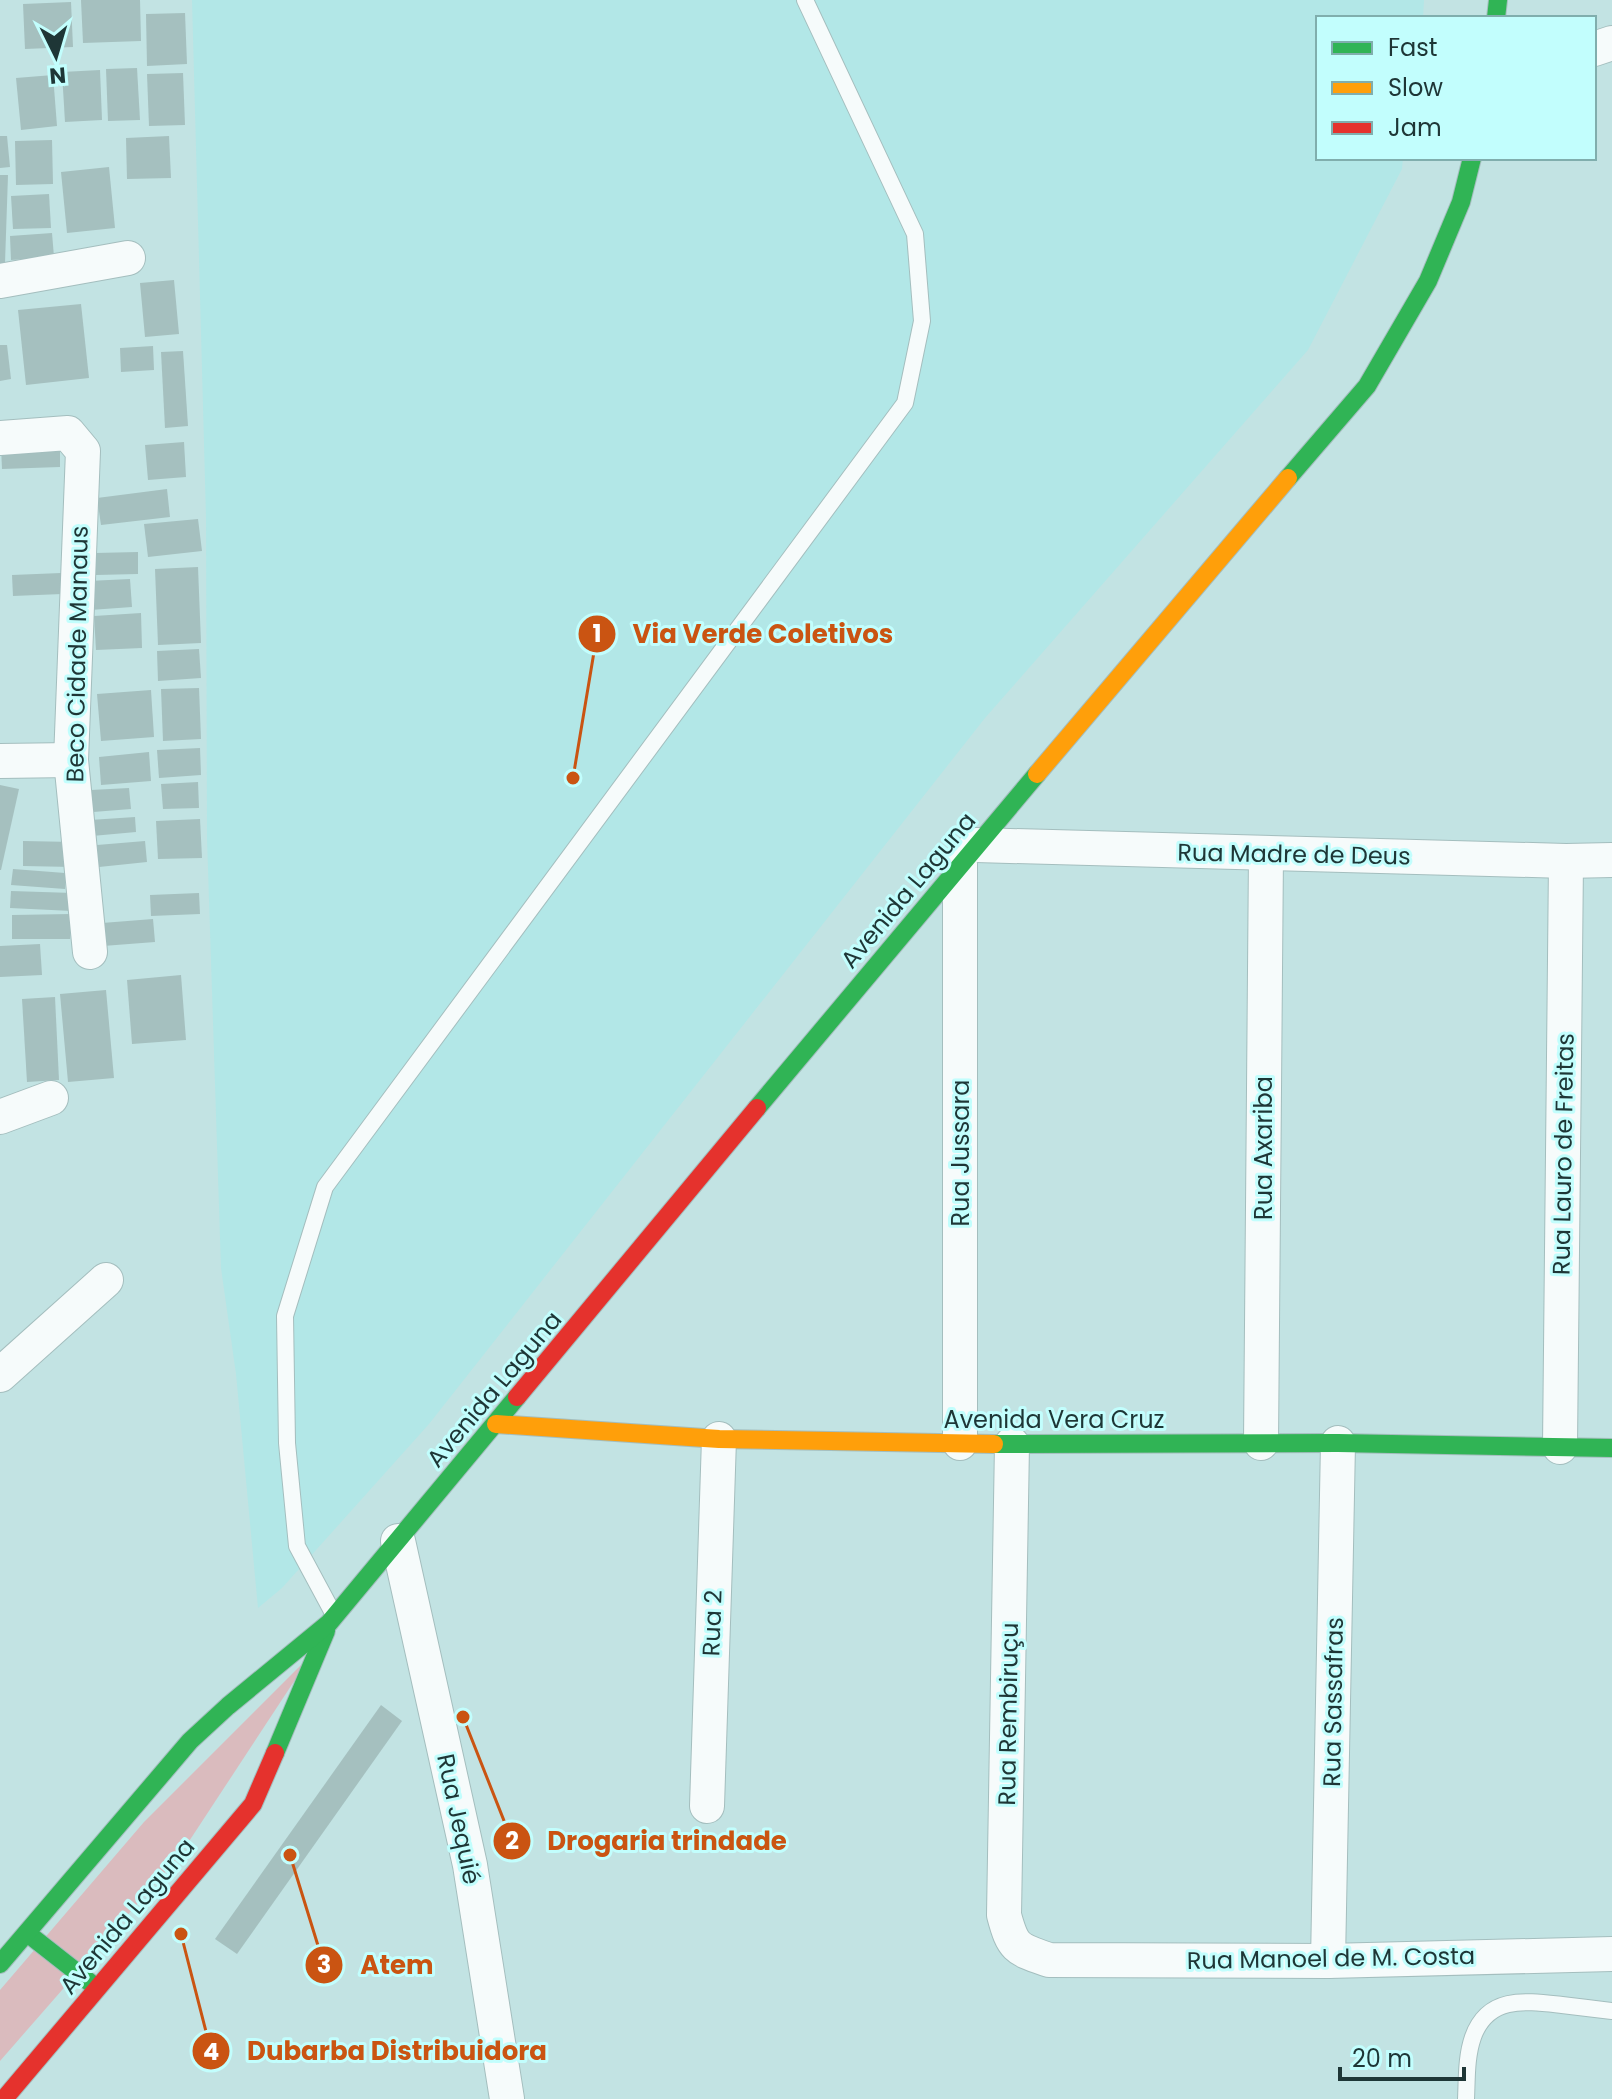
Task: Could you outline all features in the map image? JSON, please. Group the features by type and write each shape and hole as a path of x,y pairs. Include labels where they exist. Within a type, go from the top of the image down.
{"main road":[{"name":"Avenida Laguna","path":"0,1964 190,1741 332,1620 968,855 1367,386 1428,281 1461,202 1472,160"},
{"name":"Avenida Vera Cruz","path":"496,1424 719,1439 1612,1448"},
{"name":"Avenida Laguna","path":"4,2099 253,1804 332,1620"},
{"path":"27,1933 97,1988"}],"street":[{"path":"0,281 128,258"},
{"name":"Beco Cidade Manaus","path":"0,438 68,433 83,451 71,760 90,952"},
{"path":"0,761 71,760"},
{"name":"Rua Madre de Deus","path":"968,855 1266,853 1612,860"},
{"name":"Rua Axariba","path":"1261,1443 1266,853"},
{"name":"Rua Jussara","path":"960,1443 968,855"},
{"name":"Rua Lauro de Freitas","path":"1560,1447 1566,861"},
{"path":"0,1117 51,1098"},
{"path":"0,1375 106,1280"},
{"name":"Rua 2","path":"707,1806 719,1439"},
{"name":"Rua Sassafras","path":"1328,1961 1338,1443"},
{"name":"Rua Rembiruçu","path":"1012,1444 1004,1915 1010,1938 1022,1951 1049,1960"},
{"path":"1612,1448 1612,1456"},
{"name":"Rua Jequié","path":"398,1541 470,1865 507,2099"},
{"name":"Rua Manoel de M. Costa","path":"1049,1960 1328,1961 1612,1954"}],"lane":[{"path":"332,1620 297,1546 287,1443 285,1316 325,1187 905,403 922,321 915,234 805,0"},
{"path":"1466,2099 1468,2058 1473,2038 1492,2009 1530,2001 1612,2011"}],"shaded area":[{"path":"192,0 1424,0 1423,16 1316,16 1316,160 1403,160 1402,169 1308,350 985,718 429,1424 282,1588 258,1608 236,1374 221,1268 207,838 206,517"},
{"path":"312,1654 180,1855 0,2061 0,1990 144,1822"}],"building":[{"path":"81,0 140,0 141,41 83,43"},
{"path":"71,2 73,47 25,49 23,4"},
{"path":"185,13 187,64 147,66 146,14"},
{"path":"137,68 140,120 108,121 106,69"},
{"path":"100,70 102,120 65,122 62,72"},
{"path":"183,73 185,125 149,126 147,74"},
{"path":"53,75 57,126 21,130 16,78"},
{"path":"0,136 7,136 10,167 0,168"},
{"path":"169,136 171,178 127,179 126,138"},
{"path":"52,140 53,184 16,185 15,141"},
{"path":"109,167 115,228 67,233 61,172"},
{"path":"0,175 8,175 5,263 0,263"},
{"path":"49,194 51,228 13,229 11,196"},
{"path":"52,233 54,257 11,260 10,236"},
{"path":"174,280 179,334 145,337 140,283"},
{"path":"81,304 89,378 26,385 18,310"},
{"path":"0,345 7,345 11,379 0,381"},
{"path":"153,346 154,370 121,372 120,348"},
{"path":"183,351 188,426 165,428 161,352"},
{"path":"184,442 186,477 148,480 145,445"},
{"path":"60,444 60,467 2,469 1,447"},
{"path":"167,489 170,517 101,525 97,498"},
{"path":"198,519 202,551 148,557 144,524"},
{"path":"138,552 138,574 96,575 95,553"},
{"path":"198,567 201,643 158,645 155,569"},
{"path":"61,573 62,594 13,596 12,575"},
{"path":"130,579 132,607 90,610 88,581"},
{"path":"141,613 142,648 96,650 94,616"},
{"path":"199,649 201,678 158,681 157,651"},
{"path":"199,688 201,739 163,741 161,689"},
{"path":"151,690 154,737 101,741 97,694"},
{"path":"200,748 201,775 159,778 157,750"},
{"path":"149,752 151,781 101,785 99,757"},
{"path":"198,782 199,808 163,809 161,784"},
{"path":"0,785 19,789 1,870 0,870"},
{"path":"129,788 131,809 93,812 91,790"},
{"path":"135,817 136,832 92,836 90,820"},
{"path":"200,819 202,858 158,859 156,821"},
{"path":"23,841 74,842 73,867 23,866"},
{"path":"145,841 147,862 99,867 97,845"},
{"path":"13,869 65,873 65,889 11,885"},
{"path":"11,891 73,893 72,911 10,908"},
{"path":"199,893 200,914 151,916 150,895"},
{"path":"71,914 70,939 12,939 12,915"},
{"path":"153,919 155,942 103,946 102,923"},
{"path":"40,944 42,975 0,977 0,946"},
{"path":"181,975 186,1040 132,1044 127,980"},
{"path":"106,990 114,1078 68,1082 60,994"},
{"path":"55,997 59,1080 27,1082 22,999"},
{"path":"381,1705 402,1721 237,1954 215,1939"}],"traffic: fast":[{"path":"1496,16 1498,0"},
{"path":"1288,478 1367,386 1428,281 1461,202 1472,160"},
{"path":"757,1108 1037,774"},
{"path":"0,1964 190,1741 329,1623 517,1397"},
{"path":"994,1444 1338,1443 1612,1448"},
{"path":"275,1753 326,1631"},
{"path":"27,1933 97,1988"}],"traffic: slow":[{"path":"1037,774 1288,478"},
{"path":"496,1424 719,1439 994,1444"}],"traffic: jam":[{"path":"517,1397 757,1108"},
{"path":"4,2099 253,1804 275,1753"}],"place":[{"name":"Via Verde Coletivos","path":"573,778"},
{"name":"Drogaria trindade","path":"463,1717"},
{"name":"Atem","path":"290,1855"},
{"name":"Dubarba Distribuidora","path":"181,1934"}]}
